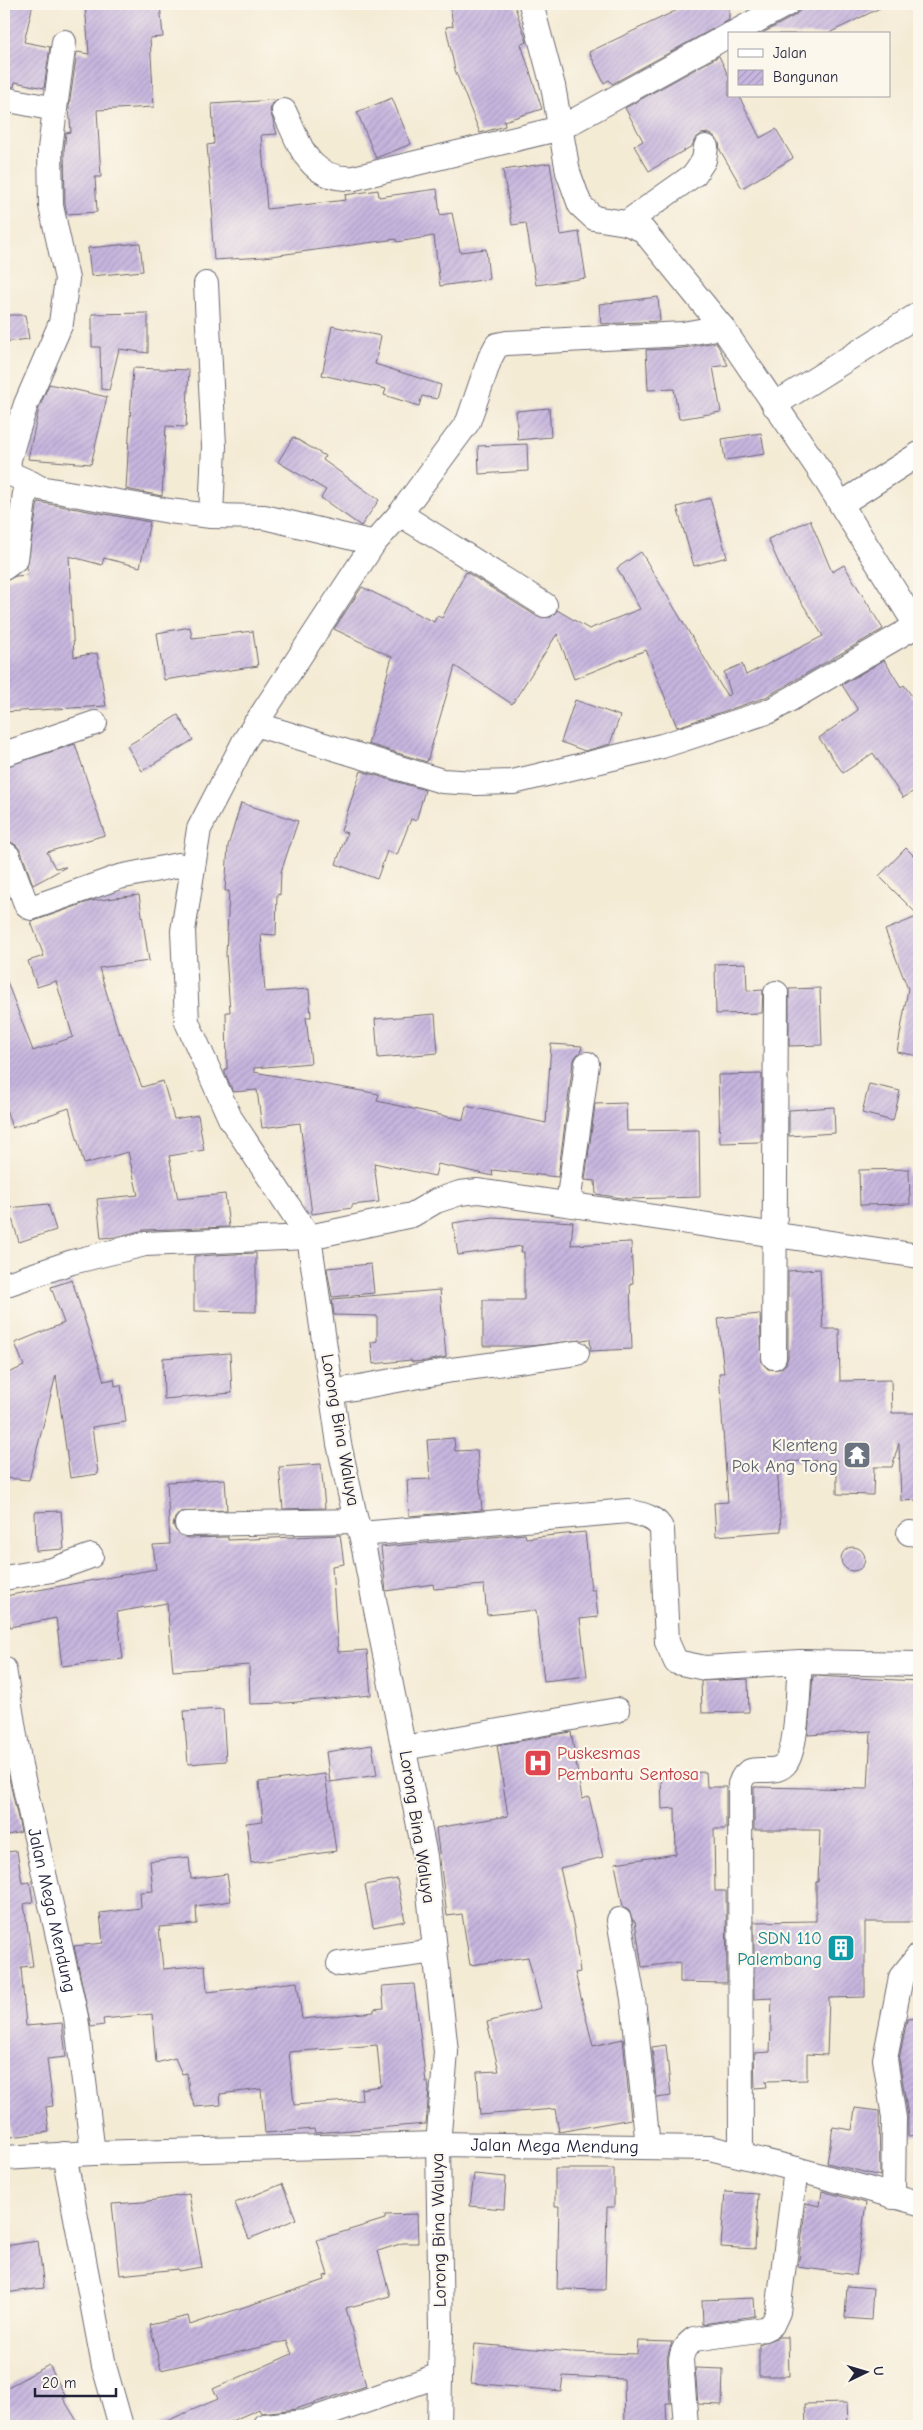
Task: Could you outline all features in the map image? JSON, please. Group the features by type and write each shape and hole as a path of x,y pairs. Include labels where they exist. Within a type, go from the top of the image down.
{"street":[{"path":"255,724 442,781 476,783 512,782 662,746 770,711 918,628 840,504 722,327 643,230 626,223 594,218 580,204 568,172 553,86 531,4"},
{"path":"736,32 787,4"},
{"path":"284,111 313,165 324,175 338,179 354,178 561,128 728,37"},
{"path":"64,42 50,149 51,206 67,280 61,323 26,404 8,463 12,474 40,488 151,508 211,516 264,517 374,543"},
{"path":"4,100 55,109"},
{"path":"626,223 695,174 704,160 706,147"},
{"path":"206,284 214,446 211,516"},
{"path":"774,405 919,314"},
{"path":"309,1237 230,1118 188,1022 183,931 199,829 255,724 374,543 400,514 468,422 490,358 497,345 507,342 682,334 722,327"},
{"path":"840,504 919,454"},
{"path":"4,568 16,559 25,493 31,484"},
{"path":"400,514 545,605"},
{"path":"4,754 95,723"},
{"path":"4,853 8,856 26,904 31,908 119,877 178,865 192,871"},
{"path":"774,1357 776,993"},
{"path":"568,1204 588,1064"},
{"path":"4,1285 72,1262 145,1244 309,1237 412,1215 436,1201 460,1193 478,1191 919,1256"},
{"name":"Lorong Bina Waluya","path":"309,1237 340,1444 359,1527 425,1856 446,2052 438,2144 439,2426"},
{"path":"332,1392 452,1370 577,1353"},
{"path":"187,1524 359,1527 628,1511 641,1514 656,1521 662,1530 666,1642 676,1662 705,1668 800,1662 919,1664"},
{"path":"4,1578 52,1570 91,1556"},
{"path":"741,2156 740,1784 742,1776 747,1772 780,1768 788,1759 795,1730 800,1662"},
{"name":"Jalan Mega Mendung","path":"4,1669 20,1766 76,2017 93,2152"},
{"path":"404,1748 617,1710"},
{"path":"619,1920 633,1999 648,2147"},
{"path":"339,1964 434,1952"},
{"path":"893,2197 894,2118 885,2059 901,1977 919,1955"},
{"name":"Jalan Mega Mendung","path":"4,2158 93,2152 438,2144 710,2148 796,2169 919,2203"},
{"path":"64,2154 104,2366 121,2426"},
{"path":"686,2426 682,2351 694,2339 764,2329 772,2325 778,2312 796,2169"},
{"path":"264,2426 304,2422 440,2375"}],"building":[{"path":"4,4 33,4 24,42 50,47 44,88 15,82 14,87 4,86"},
{"path":"85,4 160,4 163,37 150,38 154,107 97,110 101,177 95,177 97,212 67,214 65,204 64,150 66,133 71,132 69,107 77,52 89,54"},
{"path":"450,4 514,4 527,42 521,44 542,109 504,121 505,126 480,133 455,70 446,27 453,26"},
{"path":"690,4 729,4 729,20 612,84 609,80 604,83 589,52"},
{"path":"807,4 888,4 831,32 765,32 794,16"},
{"path":"719,56 728,75 728,98 740,98 760,138 776,129 793,158 742,188 720,150 719,142 708,133 701,134 695,139 692,146 649,171 634,146 643,141 625,108"},
{"path":"392,98 411,144 376,158 357,112"},
{"path":"274,100 270,110 277,134 261,135 267,209 346,200 345,195 378,190 379,197 437,189 440,215 452,213 460,252 486,249 489,279 440,286 434,236 397,242 396,239 264,257 214,260 211,218 213,218 207,145 214,144 212,104"},
{"path":"550,163 561,235 579,232 586,278 536,285 526,223 512,225 503,170"},
{"path":"140,243 143,271 91,276 88,248"},
{"path":"658,297 660,321 601,324 599,304"},
{"path":"148,313 148,353 119,349 109,390 101,389 100,347 92,347 92,314"},
{"path":"4,315 25,315 29,339 4,342"},
{"path":"332,326 381,336 375,364 441,385 437,399 422,396 419,406 384,395 386,389 322,375"},
{"path":"716,342 728,365 713,367 721,412 679,419 674,389 648,390 646,350 684,348"},
{"path":"133,368 189,370 186,427 166,426 162,496 126,489"},
{"path":"49,384 107,397 91,464 28,459 39,408"},
{"path":"549,408 551,437 518,440 516,411"},
{"path":"761,433 765,454 725,460 722,439"},
{"path":"293,437 325,456 323,460 379,500 361,526 321,498 326,490 278,462"},
{"path":"527,444 528,471 479,474 478,446"},
{"path":"710,498 727,557 694,566 677,507"},
{"path":"38,502 150,522 140,567 104,558 102,565 69,556 74,657 97,653 106,706 4,712 4,581 16,576 28,575 27,567"},
{"path":"810,520 832,572 844,565 883,629 764,698 677,727 646,650 574,679 557,634 512,704 455,666 427,762 368,744 392,657 334,629 362,587 434,622 437,616 442,618 466,572 538,617 551,617 557,610 589,629 640,609 617,568 641,552 727,696 731,694 724,672 742,664 746,675 823,636 784,575 768,539"},
{"path":"190,627 192,638 253,631 258,666 164,680 157,633"},
{"path":"884,660 901,687 904,685 919,706 919,788 903,798 873,753 843,773 819,738 858,710 842,685"},
{"path":"575,700 620,716 610,744 585,751 561,742"},
{"path":"178,715 193,740 142,771 127,746"},
{"path":"75,744 105,835 47,852 55,868 66,867 33,885 21,851 16,845 7,840 4,834 4,767"},
{"path":"361,771 425,790 416,821 411,819 397,855 387,851 377,879 336,864 347,833 341,831"},
{"path":"241,803 298,821 281,872 280,895 277,894 276,935 261,934 265,992 309,989 311,1017 306,1017 311,1063 254,1068 254,1072 379,1094 377,1101 463,1120 466,1106 546,1123 551,1044 582,1046 581,1051 573,1062 558,1177 492,1170 493,1176 438,1164 435,1176 374,1163 379,1202 352,1205 352,1208 312,1214 300,1123 262,1128 257,1090 233,1092 225,1073 225,1069 227,1069 226,1012 230,1012 226,954 229,891 225,891 228,846"},
{"path":"906,848 919,861 919,916 879,876"},
{"path":"139,895 149,961 99,968 119,1034 121,1033 142,1087 163,1081 174,1119 198,1115 204,1150 169,1156 178,1199 225,1194 229,1227 144,1230 116,1237 101,1238 97,1199 138,1195 128,1152 84,1164 69,1108 12,1128 4,1103 4,979 6,979 33,1051 73,1037 56,981 37,987 28,961 44,956 31,922 91,901"},
{"path":"919,916 919,1056 897,1052 908,989 885,930"},
{"path":"746,963 747,991 763,990 762,1013 716,1014 715,964"},
{"path":"820,988 822,1045 789,1046 789,989"},
{"path":"435,1014 438,1053 378,1058 375,1019"},
{"path":"762,1074 761,1142 720,1143 718,1075"},
{"path":"869,1084 900,1091 893,1121 862,1113"},
{"path":"626,1103 627,1131 699,1130 700,1197 628,1199 596,1194 595,1181 585,1180 595,1104"},
{"path":"834,1107 835,1133 789,1136 789,1110"},
{"path":"909,1169 910,1204 860,1205 859,1170"},
{"path":"48,1204 56,1230 19,1242 9,1208"},
{"path":"493,1217 573,1222 571,1245 631,1242 633,1283 630,1284 632,1349 591,1351 590,1339 530,1346 483,1346 483,1300 524,1300 524,1252 521,1252 522,1246 458,1255 453,1223"},
{"path":"256,1253 256,1312 194,1311 194,1256"},
{"path":"371,1264 374,1293 332,1297 327,1268"},
{"path":"820,1269 823,1329 839,1329 840,1381 891,1380 892,1413 919,1413 919,1500 901,1501 899,1443 892,1467 874,1467 873,1495 837,1494 837,1460 777,1462 781,1531 716,1536 714,1503 728,1502 719,1373 724,1373 718,1318 760,1314 762,1363 768,1369 780,1369 786,1364 788,1357 788,1271"},
{"path":"72,1280 104,1381 114,1379 115,1386 121,1385 126,1422 92,1427 98,1474 70,1478 56,1375 29,1480 4,1478 4,1375 24,1366 15,1343 64,1323 51,1287"},
{"path":"440,1290 446,1357 426,1361 412,1362 411,1360 373,1364 371,1342 377,1341 377,1316 334,1315 332,1299"},
{"path":"230,1353 232,1393 164,1399 163,1358"},
{"path":"454,1438 455,1451 477,1450 482,1510 409,1516 407,1480 430,1479 427,1440"},
{"path":"321,1464 325,1508 283,1509 279,1467"},
{"path":"225,1479 227,1510 180,1512 175,1518 173,1525 176,1531 187,1538 228,1537 228,1540 340,1535 344,1564 332,1566 338,1652 367,1650 371,1695 286,1703 250,1704 249,1665 173,1671 167,1603 117,1612 123,1659 62,1666 56,1618 10,1627 5,1596 156,1569 153,1545 170,1544 167,1482"},
{"path":"61,1511 64,1549 36,1551 35,1512"},
{"path":"585,1532 591,1590 595,1590 598,1617 580,1619 587,1676 544,1681 536,1610 487,1615 484,1585 434,1589 433,1584 386,1591 381,1547 525,1534 526,1538"},
{"path":"853,1547 858,1548 864,1554 864,1564 858,1570 853,1571 848,1570 842,1564 841,1559 842,1554 848,1548"},
{"path":"813,1676 919,1681 915,1788 919,1788 919,1922 865,1922 865,1997 829,1998 827,2055 807,2054 807,2080 766,2081 767,2087 755,2088 754,2053 770,2052 772,1998 754,1999 754,1922 816,1921 816,1882 818,1882 820,1830 754,1830 754,1787 868,1789 871,1731 808,1735"},
{"path":"748,1679 749,1712 702,1713 701,1681"},
{"path":"223,1709 226,1761 188,1764 184,1711"},
{"path":"571,1732 582,1799 589,1797 603,1857 560,1868 574,1928 580,1972 575,1973 593,2046 623,2039 631,2119 559,2132 555,2109 480,2115 477,2072 499,2071 487,2022 541,2008 528,1957 470,1965 462,1914 447,1916 436,1828 508,1816 497,1745"},
{"path":"372,1745 377,1775 330,1782 326,1752"},
{"path":"4,1764 6,1764 21,1832 4,1836"},
{"path":"706,1772 707,1787 726,1787 726,1829 714,1829 715,1891 726,1891 727,1983 680,1982 680,1962 642,1967 635,1921 633,1921 629,1911 623,1907 615,1863 676,1854 675,1808 662,1809 661,1774"},
{"path":"325,1774 336,1851 251,1863 246,1823 263,1821 259,1782"},
{"path":"17,1851 22,1883 30,1882 33,1902 24,1904 33,1966 21,1967 26,2026 62,2023 66,2057 47,2059 53,2106 46,2107 49,2132 11,2137 8,2113 4,2113 4,1852"},
{"path":"189,1857 191,1879 227,1874 231,1901 196,1906 197,1924 159,1927 163,1969 205,1965 207,1992 297,1982 302,2019 374,2012 374,2009 384,2008 382,1986 414,1984 426,2082 428,2082 429,2089 426,2124 315,2133 314,2129 265,2133 261,2089 220,2094 221,2105 195,2107 189,2091 187,2073 182,2074 175,2058 156,2063 152,2014 103,2019 104,2025 91,2027 74,1946 103,1943 100,1913 141,1908 140,1892 153,1891 150,1861","holes":["377,2045 381,2086 361,2089 362,2100 294,2105 289,2052"]},
{"path":"397,1879 405,1921 373,1927 365,1885"},
{"path":"919,2018 919,2135 908,2136 908,2116 899,2059 907,2019"},
{"path":"666,2045 671,2096 657,2098 652,2047"},
{"path":"855,2108 879,2111 880,2176 827,2163 833,2127 852,2130"},
{"path":"555,2169 614,2169 614,2207 607,2207 605,2290 557,2289 559,2206 555,2206"},
{"path":"474,2174 506,2177 504,2209 470,2206"},
{"path":"282,2184 296,2219 249,2239 235,2203"},
{"path":"822,2191 866,2203 856,2275 798,2267 806,2203 820,2206"},
{"path":"725,2192 758,2194 755,2249 721,2247"},
{"path":"189,2194 202,2267 178,2271 178,2269 120,2275 112,2204 143,2202"},
{"path":"417,2214 418,2243 403,2243 378,2251 390,2296 346,2308 366,2386 296,2409 261,2413 259,2409 220,2426 155,2426 218,2399 213,2389 292,2354 287,2341 161,2370 150,2325 188,2316 190,2325 325,2280 324,2276 328,2275 317,2240 385,2219 385,2215"},
{"path":"38,2241 44,2288 4,2293 4,2246"},
{"path":"847,2286 873,2288 871,2320 845,2318"},
{"path":"754,2298 755,2316 703,2324 702,2300"},
{"path":"779,2337 788,2337 789,2376 759,2376 759,2344"},
{"path":"638,2341 672,2342 667,2358 670,2403 666,2403 667,2426 625,2426 624,2379 563,2376 561,2391 471,2383 475,2344 571,2352 637,2354"},
{"path":"49,2365 66,2397 63,2398 80,2426 4,2426 4,2389"},
{"path":"695,2368 723,2369 722,2405 698,2404"},
{"path":"847,2403 848,2426 806,2426 805,2404"}],"place":[{"name":"Klenteng Pok Ang Tong","path":"857,1455"},
{"name":"Puskesmas Pembantu Sentosa","path":"538,1763"},
{"name":"SDN 110 Palembang","path":"841,1948"}]}
